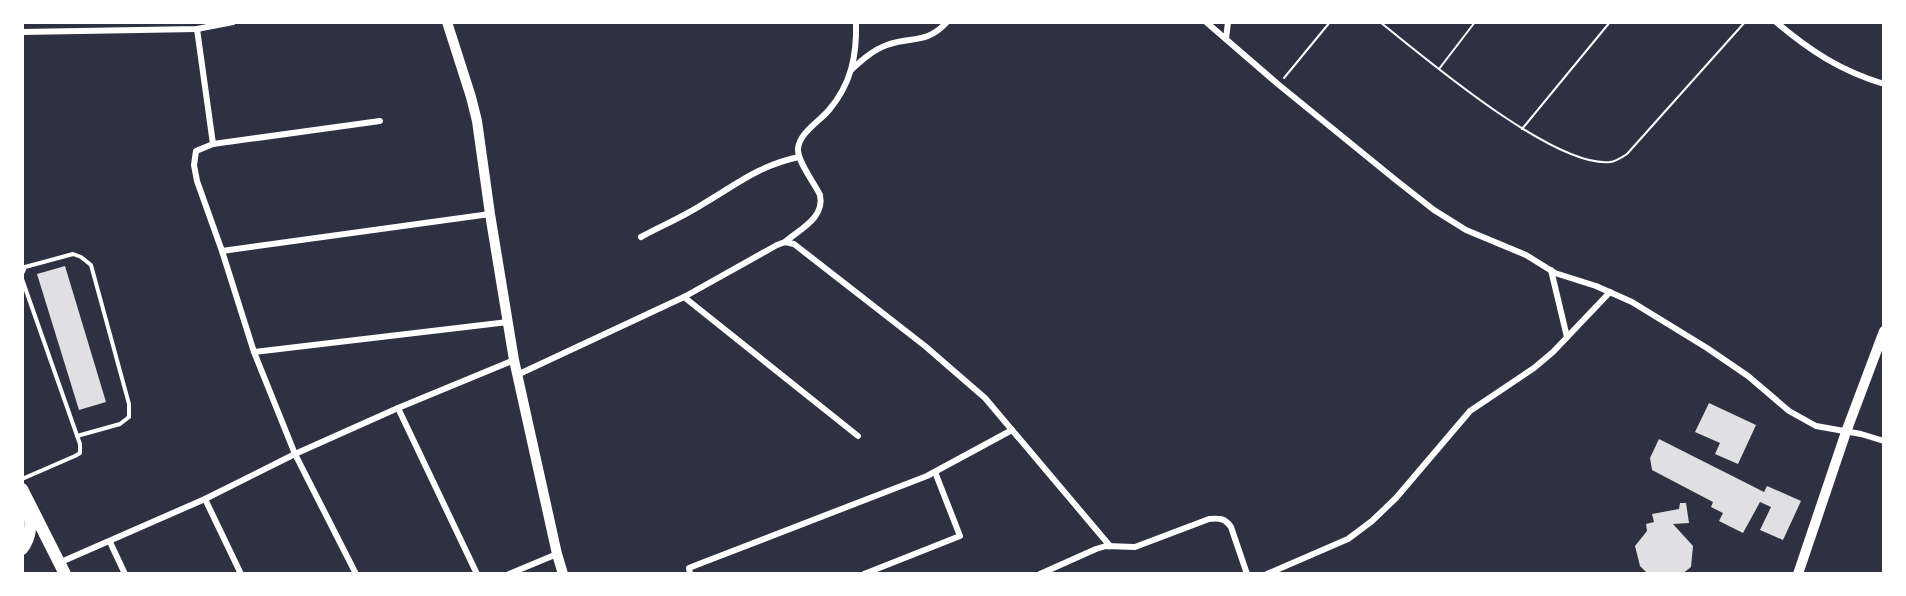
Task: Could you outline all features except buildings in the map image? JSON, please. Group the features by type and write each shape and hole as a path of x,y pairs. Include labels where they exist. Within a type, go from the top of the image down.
{"main road":[{"path":"22,549 30,535 31,525 25,494"},
{"path":"25,494 63,568"}],"street":[{"path":"22,32 196,29 233,22"},
{"path":"447,22 477,121 514,360 563,573"},
{"path":"517,375 684,297 785,242 814,219 820,211 822,201 799,157 798,147 801,140 842,93 852,69 856,48 856,22"},
{"path":"852,69 867,56 886,45 921,39 934,34 947,22"},
{"path":"1206,22 1278,85 1434,210 1466,230 1526,255 1551,270 1632,302 1748,376 1803,420 1816,426 1884,441"},
{"path":"1226,39 1228,22"},
{"path":"1776,22 1827,60 1884,84"},
{"path":"196,29 213,144"},
{"path":"356,573 295,454 254,352 197,181 194,165 196,151 213,144 380,121"},
{"path":"641,237 701,206 757,170 799,157"},
{"path":"222,251 490,214"},
{"path":"785,242 794,244 803,250 962,376 985,398 1110,546"},
{"path":"1551,270 1567,337"},
{"path":"1267,573 1348,539 1372,521 1396,498 1470,411 1534,368 1610,292"},
{"path":"684,297 858,436"},
{"path":"254,352 508,322"},
{"path":"1798,573 1846,432 1884,331"},
{"path":"63,568 110,542 205,499 295,454 514,360"},
{"path":"398,408 477,573"},
{"path":"690,573 689,568 927,477 1012,430"},
{"path":"864,573 960,536 935,472"},
{"path":"205,499 241,573"},
{"path":"1040,573 1096,549 1110,546 1135,547 1209,519 1219,518 1227,521 1231,527 1247,573"},
{"path":"110,542 125,573"},
{"path":"509,573 557,554"}],"lane":[{"path":"22,274 25,267 73,254 91,265 129,404 129,417 120,424 77,436"},
{"path":"22,279 80,444 80,453 22,479"}],"path":[{"path":"1278,85 1330,22"},
{"path":"1380,22 1439,69 1522,129 1572,154 1599,162 1611,162 1627,154 1745,22"},
{"path":"1439,69 1475,22"},
{"path":"1522,129 1610,22"}]}
